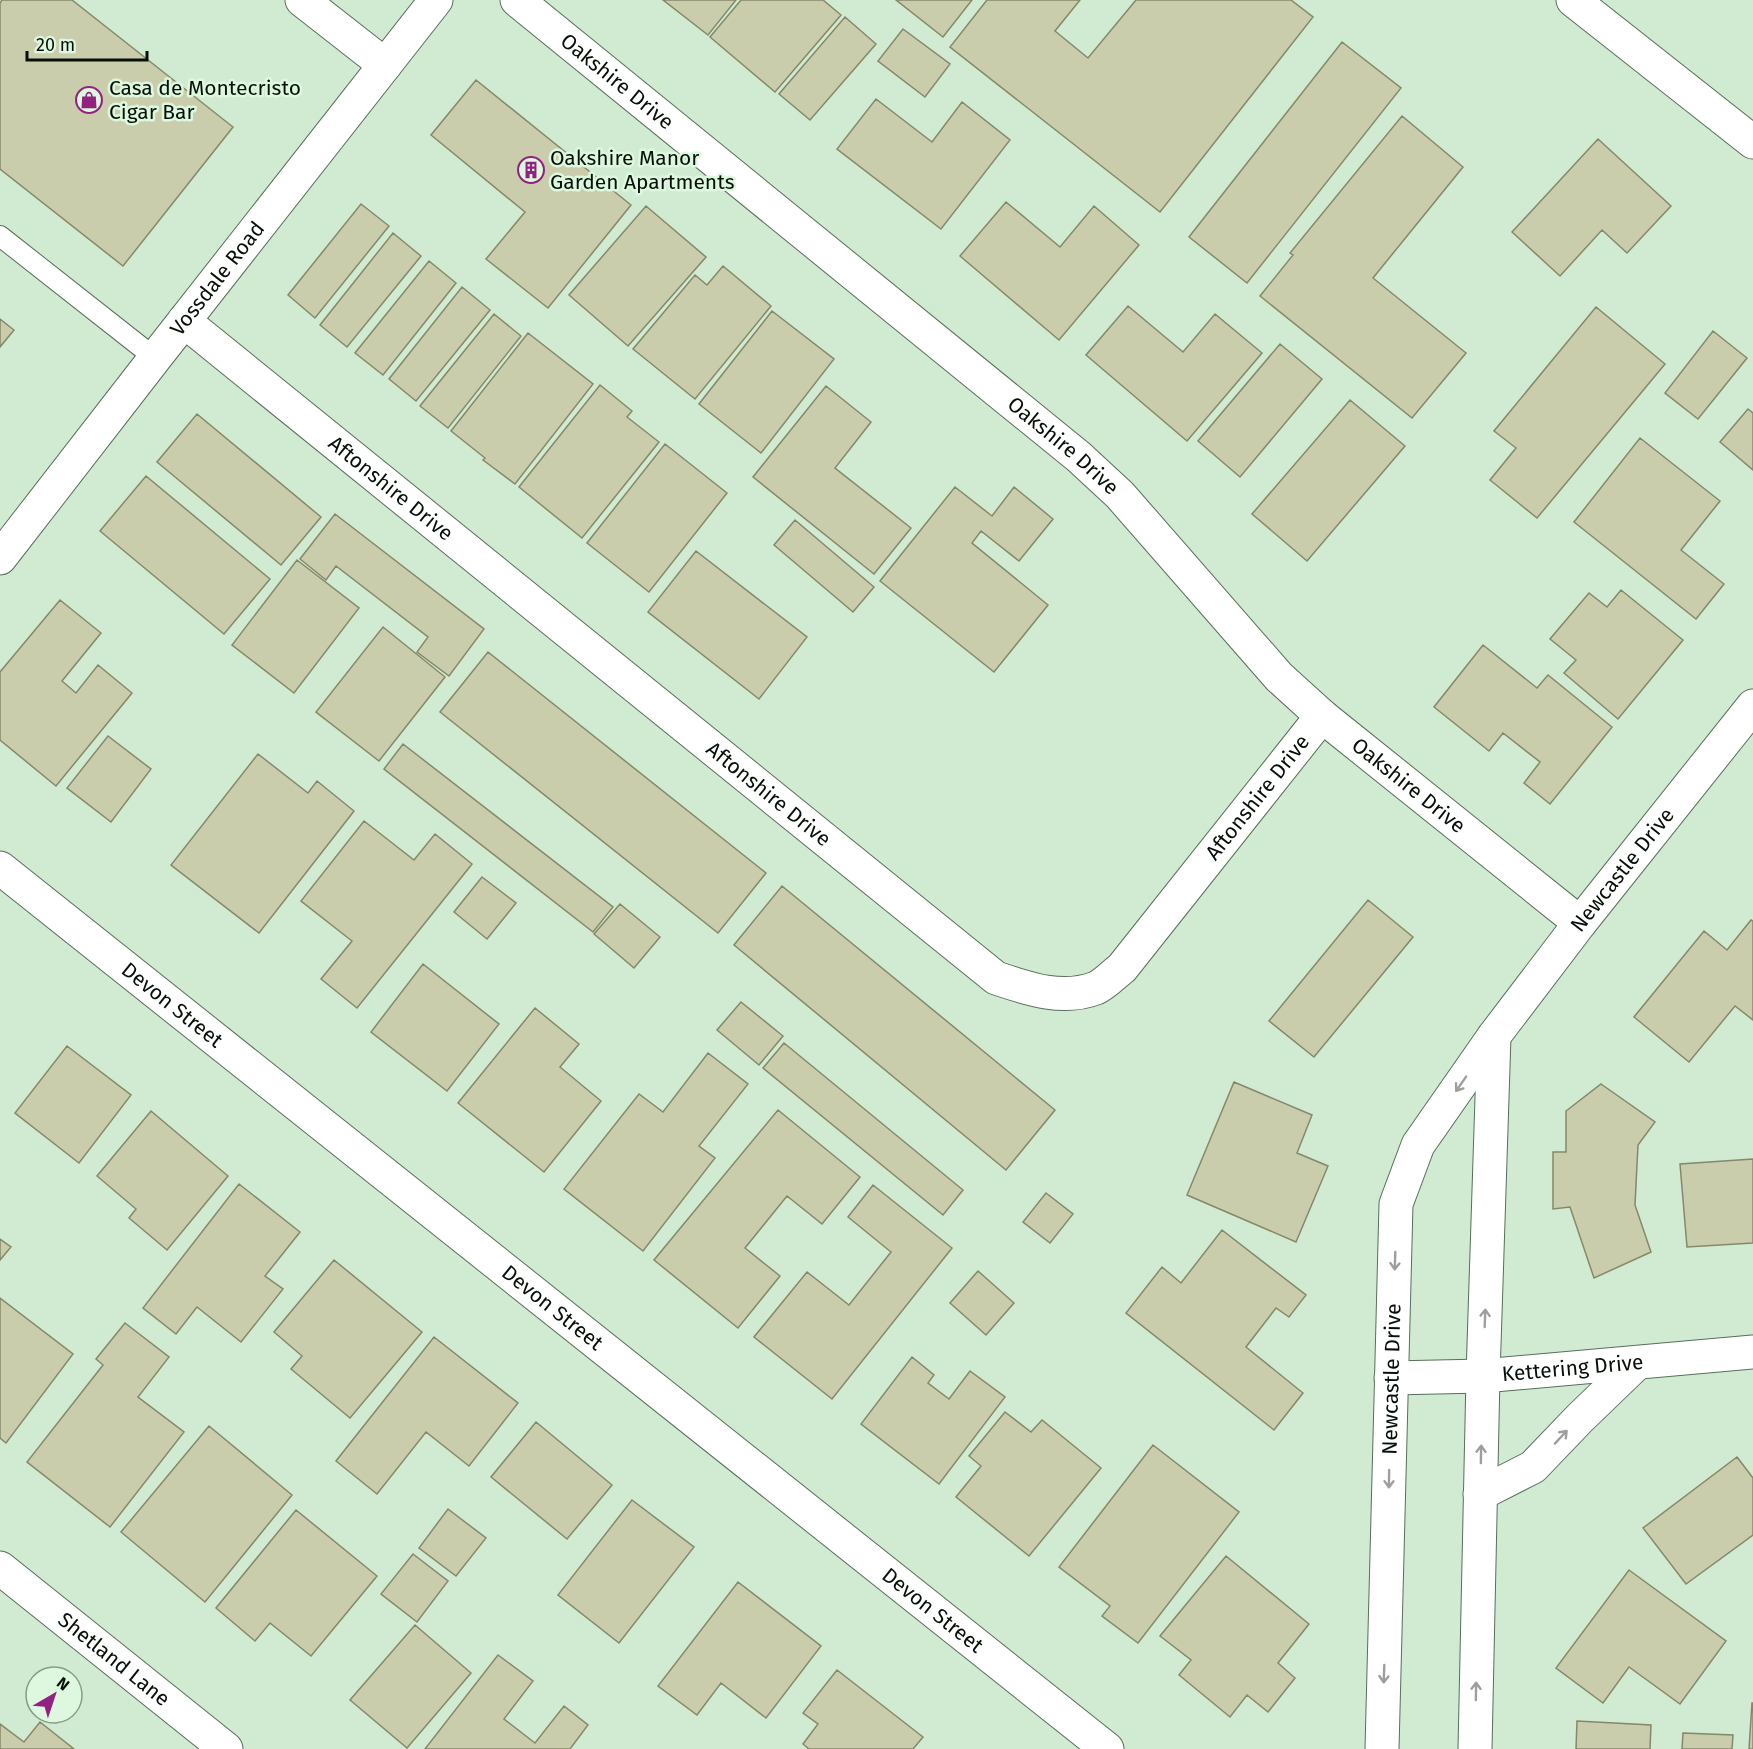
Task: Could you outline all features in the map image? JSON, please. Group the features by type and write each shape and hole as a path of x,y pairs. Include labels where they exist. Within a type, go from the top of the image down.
{"street":[{"path":"302,0 385,65"},
{"name":"Vossdale Road","path":"0,558 436,0"},
{"name":"Oakshire Drive","path":"517,0 1079,457 1120,495 1279,677 1322,716 1580,923"},
{"path":"1573,0 1753,142"},
{"name":"Aftonshire Drive","path":"184,321 996,978 1035,991 1070,994 1098,987 1122,968 1322,716"},
{"name":"Newcastle Drive","path":"1382,1749 1396,1204 1418,1145 1494,1035 1753,706"},
{"name":"Devon Street","path":"0,868 1107,1749"},
{"path":"1475,1749 1483,1377 1494,1035"},
{"name":"Kettering Drive","path":"1392,1378 1483,1377 1753,1352"},
{"path":"1480,1494 1533,1467 1636,1364"},
{"name":"Shetland Lane","path":"0,1568 226,1749"}],"lane":[{"path":"0,236 155,358"}],"building":[{"path":"2,0 72,0 233,127 123,266 0,169 0,3"},
{"path":"663,0 736,0 708,35"},
{"path":"741,0 823,0 841,15 775,92 710,37"},
{"path":"896,0 972,0 943,37"},
{"path":"987,0 1080,0 1055,31 1088,58 1136,0 1291,0 1313,17 1160,212 950,47"},
{"path":"845,17 876,44 810,120 779,94"},
{"path":"903,29 950,64 925,97 878,61"},
{"path":"1342,42 1401,88 1247,283 1189,237"},
{"name":"Oakshire Manor Garden Apartments","path":"476,80 631,205 548,308 486,259 525,212 431,135"},
{"path":"876,99 932,142 962,102 1010,140 941,229 837,149"},
{"path":"1402,116 1463,167 1373,278 1466,353 1412,418 1260,296 1293,255 1290,253"},
{"path":"1598,139 1671,206 1627,253 1602,230 1560,276 1512,232"},
{"path":"1006,202 1060,247 1094,206 1139,245 1059,340 960,256"},
{"path":"361,204 389,226 315,318 288,295"},
{"path":"646,206 706,257 628,346 569,295"},
{"path":"393,233 421,256 347,347 320,325"},
{"path":"429,261 456,283 383,375 355,353"},
{"path":"723,266 771,306 695,399 633,349 695,275 707,285"},
{"path":"462,287 490,310 416,401 389,379"},
{"path":"1128,306 1183,352 1215,314 1262,353 1187,441 1086,355"},
{"path":"1596,307 1665,364 1537,518 1490,480 1516,448 1494,431"},
{"path":"772,311 834,359 761,453 699,404"},
{"path":"494,314 521,336 448,428 420,406"},
{"path":"0,319 14,330 0,347"},
{"path":"1713,331 1747,358 1698,419 1665,393"},
{"path":"528,333 593,384 515,484 483,460 485,458 451,431"},
{"path":"1280,344 1322,379 1240,477 1198,441"},
{"path":"600,385 632,411 627,417 659,442 582,538 519,487"},
{"path":"826,386 871,422 835,468 911,528 874,574 753,477"},
{"path":"1350,400 1405,446 1307,561 1252,514"},
{"path":"1748,409 1753,413 1753,470 1720,442"},
{"path":"197,414 321,517 281,565 157,462"},
{"path":"1640,438 1720,501 1681,550 1724,584 1696,619 1574,522"},
{"path":"665,444 727,493 649,592 587,543"},
{"path":"146,476 270,579 224,634 100,531"},
{"path":"955,487 992,516 1014,487 1053,519 1019,561 981,531 972,543 1048,605 994,672 880,581"},
{"path":"335,514 484,629 449,676 417,652 428,637 336,566 326,580 300,559"},
{"path":"795,520 874,587 853,612 774,545"},
{"path":"696,551 807,637 759,699 648,612"},
{"path":"297,560 359,608 294,693 232,645"},
{"path":"1621,590 1683,640 1618,719 1564,673 1576,660 1550,639 1589,593 1607,607"},
{"path":"60,600 101,633 62,681 76,693 98,665 132,693 56,786 0,740 0,672"},
{"path":"383,627 445,677 379,761 316,712"},
{"path":"1483,645 1537,688 1548,675 1612,727 1550,804 1524,783 1540,762 1503,733 1489,751 1434,707"},
{"path":"488,652 766,873 718,933 440,712"},
{"path":"108,736 151,769 111,822 67,788"},
{"path":"403,744 613,907 593,932 384,769"},
{"path":"258,754 308,793 317,781 354,811 259,933 171,865"},
{"path":"364,821 414,860 435,834 472,864 357,1008 321,979 352,941 301,901"},
{"path":"482,877 516,903 487,939 454,912"},
{"path":"782,886 1055,1110 1006,1170 734,945"},
{"path":"1368,900 1413,937 1314,1057 1269,1021"},
{"path":"620,904 660,937 634,968 594,934"},
{"path":"1751,920 1753,921 1753,1020 1735,1006 1689,1062 1634,1017 1704,931 1727,950"},
{"path":"423,964 499,1024 447,1091 371,1032"},
{"path":"741,1002 783,1036 759,1065 717,1030"},
{"path":"535,1008 579,1044 560,1067 601,1101 544,1172 458,1103"},
{"path":"784,1043 963,1190 943,1215 763,1068"},
{"path":"67,1046 131,1095 79,1163 15,1113"},
{"path":"708,1053 748,1084 699,1146 715,1158 643,1251 564,1189 639,1094 663,1112"},
{"path":"1234,1082 1312,1115 1297,1153 1328,1166 1296,1242 1187,1195"},
{"path":"1601,1084 1655,1122 1638,1145 1635,1205 1651,1252 1594,1278 1570,1207 1553,1209 1553,1152 1566,1152 1566,1111"},
{"path":"778,1110 860,1177 822,1224 787,1196 745,1248 780,1276 738,1328 654,1260"},
{"path":"151,1111 228,1176 167,1250 129,1218 136,1209 97,1176"},
{"path":"1753,1159 1753,1243 1687,1247 1680,1164"},
{"path":"239,1184 300,1232 265,1276 283,1289 241,1342 197,1307 176,1334 143,1308"},
{"path":"873,1185 952,1248 832,1399 754,1337 807,1272 849,1305 891,1252 848,1217"},
{"path":"1046,1193 1073,1214 1050,1243 1023,1222"},
{"path":"1222,1230 1306,1295 1289,1317 1276,1308 1246,1347 1303,1393 1274,1430 1126,1313 1162,1267 1181,1283"},
{"path":"0,1239 11,1247 0,1260"},
{"path":"334,1260 422,1332 350,1418 291,1369 302,1356 274,1332"},
{"path":"978,1271 1014,1303 986,1335 950,1303"},
{"path":"0,1298 73,1354 6,1443 0,1438"},
{"path":"125,1323 169,1357 138,1397 184,1432 110,1527 27,1462 103,1365 96,1359"},
{"path":"434,1337 518,1403 469,1466 426,1432 377,1494 336,1461"},
{"path":"912,1357 934,1375 928,1383 949,1399 970,1371 1005,1397 939,1484 861,1424"},
{"path":"1005,1412 1031,1432 1042,1420 1101,1468 1029,1556 956,1497 981,1466 969,1456"},
{"path":"536,1422 612,1485 567,1539 491,1477"},
{"path":"209,1426 292,1495 205,1602 121,1532"},
{"path":"1153,1445 1239,1512 1138,1643 1102,1616 1110,1606 1059,1567"},
{"path":"1737,1457 1753,1478 1753,1535 1686,1584 1643,1528"},
{"path":"632,1500 694,1547 619,1643 558,1595"},
{"path":"448,1509 486,1538 456,1576 419,1548"},
{"path":"296,1510 377,1576 311,1656 270,1623 255,1641 216,1608"},
{"path":"413,1554 448,1581 417,1622 381,1594"},
{"path":"1226,1556 1309,1624 1278,1663 1295,1678 1268,1712 1247,1695 1230,1717 1179,1675 1191,1660 1160,1636"},
{"path":"1629,1570 1726,1641 1680,1704 1629,1667 1603,1703 1556,1668"},
{"path":"738,1582 821,1646 766,1718 721,1683 697,1715 658,1686"},
{"path":"415,1625 471,1673 407,1748 350,1700"},
{"path":"498,1655 533,1681 504,1719 535,1743 564,1706 588,1725 570,1749 425,1749"},
{"path":"837,1670 923,1737 913,1749 809,1749 803,1744 818,1724 803,1713"},
{"path":"1752,1703 1753,1749 1749,1749"},
{"path":"1577,1721 1651,1725 1650,1749 1576,1749"},
{"path":"0,1724 24,1742 38,1725 44,1725 74,1749 0,1749"},
{"path":"1683,1733 1733,1735 1732,1749 1682,1749"}],"place":[{"name":"Casa de Montecristo Cigar Bar","path":"89,100"},
{"name":"Oakshire Manor Garden Apartments","path":"531,170"}]}
